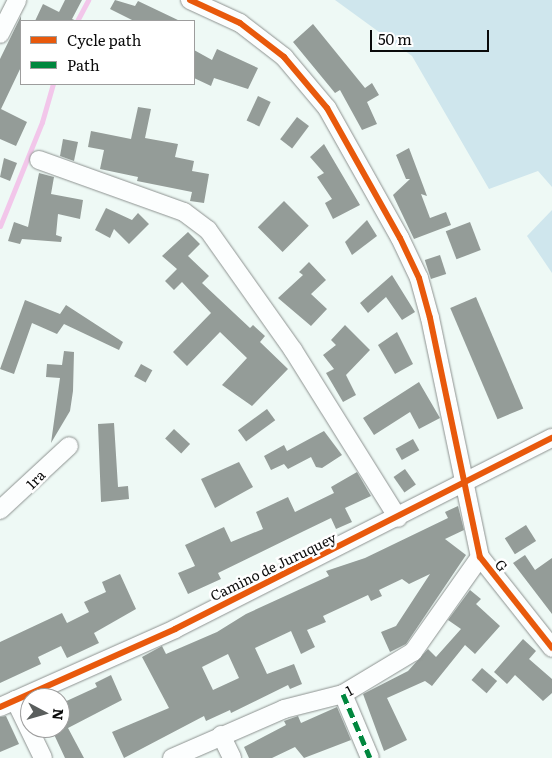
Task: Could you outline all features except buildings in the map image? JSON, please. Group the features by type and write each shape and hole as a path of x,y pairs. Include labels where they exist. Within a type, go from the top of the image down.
{"street":[{"path":"0,34 17,0"},
{"name":"G","path":"190,0 240,23 284,57 327,108 419,278 466,482 480,558 552,648"},
{"path":"39,160 184,212 208,230 293,350 398,518"},
{"name":"Camino de Juruquey","path":"8,703 175,629 398,518 552,438"},
{"name":"1ra","path":"0,510 69,446"},
{"name":"1","path":"172,758 284,709 343,694 413,652 480,558"},
{"path":"343,694 370,758"},
{"path":"8,703 43,758"},
{"path":"221,735 232,758"}],"shaded area":[{"path":"335,0 552,0 552,187 538,171 489,189 412,56"},
{"path":"552,210 552,273 527,236"}],"waterway":[{"path":"78,20 88,0"},
{"path":"0,226 42,122 53,85"}],"marked path":[{"path":"343,694 370,758"}],"cycle path":[{"path":"190,0 240,23 284,57 327,108 400,238 419,278 430,318 480,557 552,648"},
{"path":"0,707 175,629 552,438"}]}
